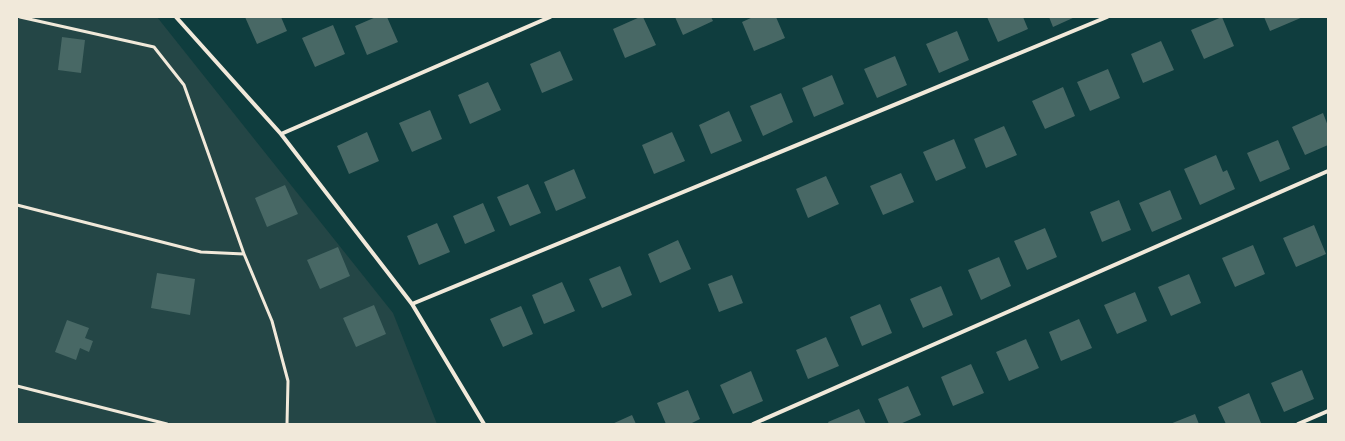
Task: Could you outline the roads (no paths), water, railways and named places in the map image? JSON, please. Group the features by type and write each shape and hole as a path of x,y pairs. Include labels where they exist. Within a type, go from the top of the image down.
{"street":[{"path":"176,17 281,134 412,304 484,424"},
{"path":"281,134 550,17"},
{"path":"412,304 1107,17"},
{"path":"753,424 1328,171"},
{"path":"1298,424 1328,411"}],"lane":[{"path":"20,17 154,47 184,85 244,254 272,321 288,381 286,424"},
{"path":"17,205 201,252 244,254"},
{"path":"17,386 167,424"}]}
